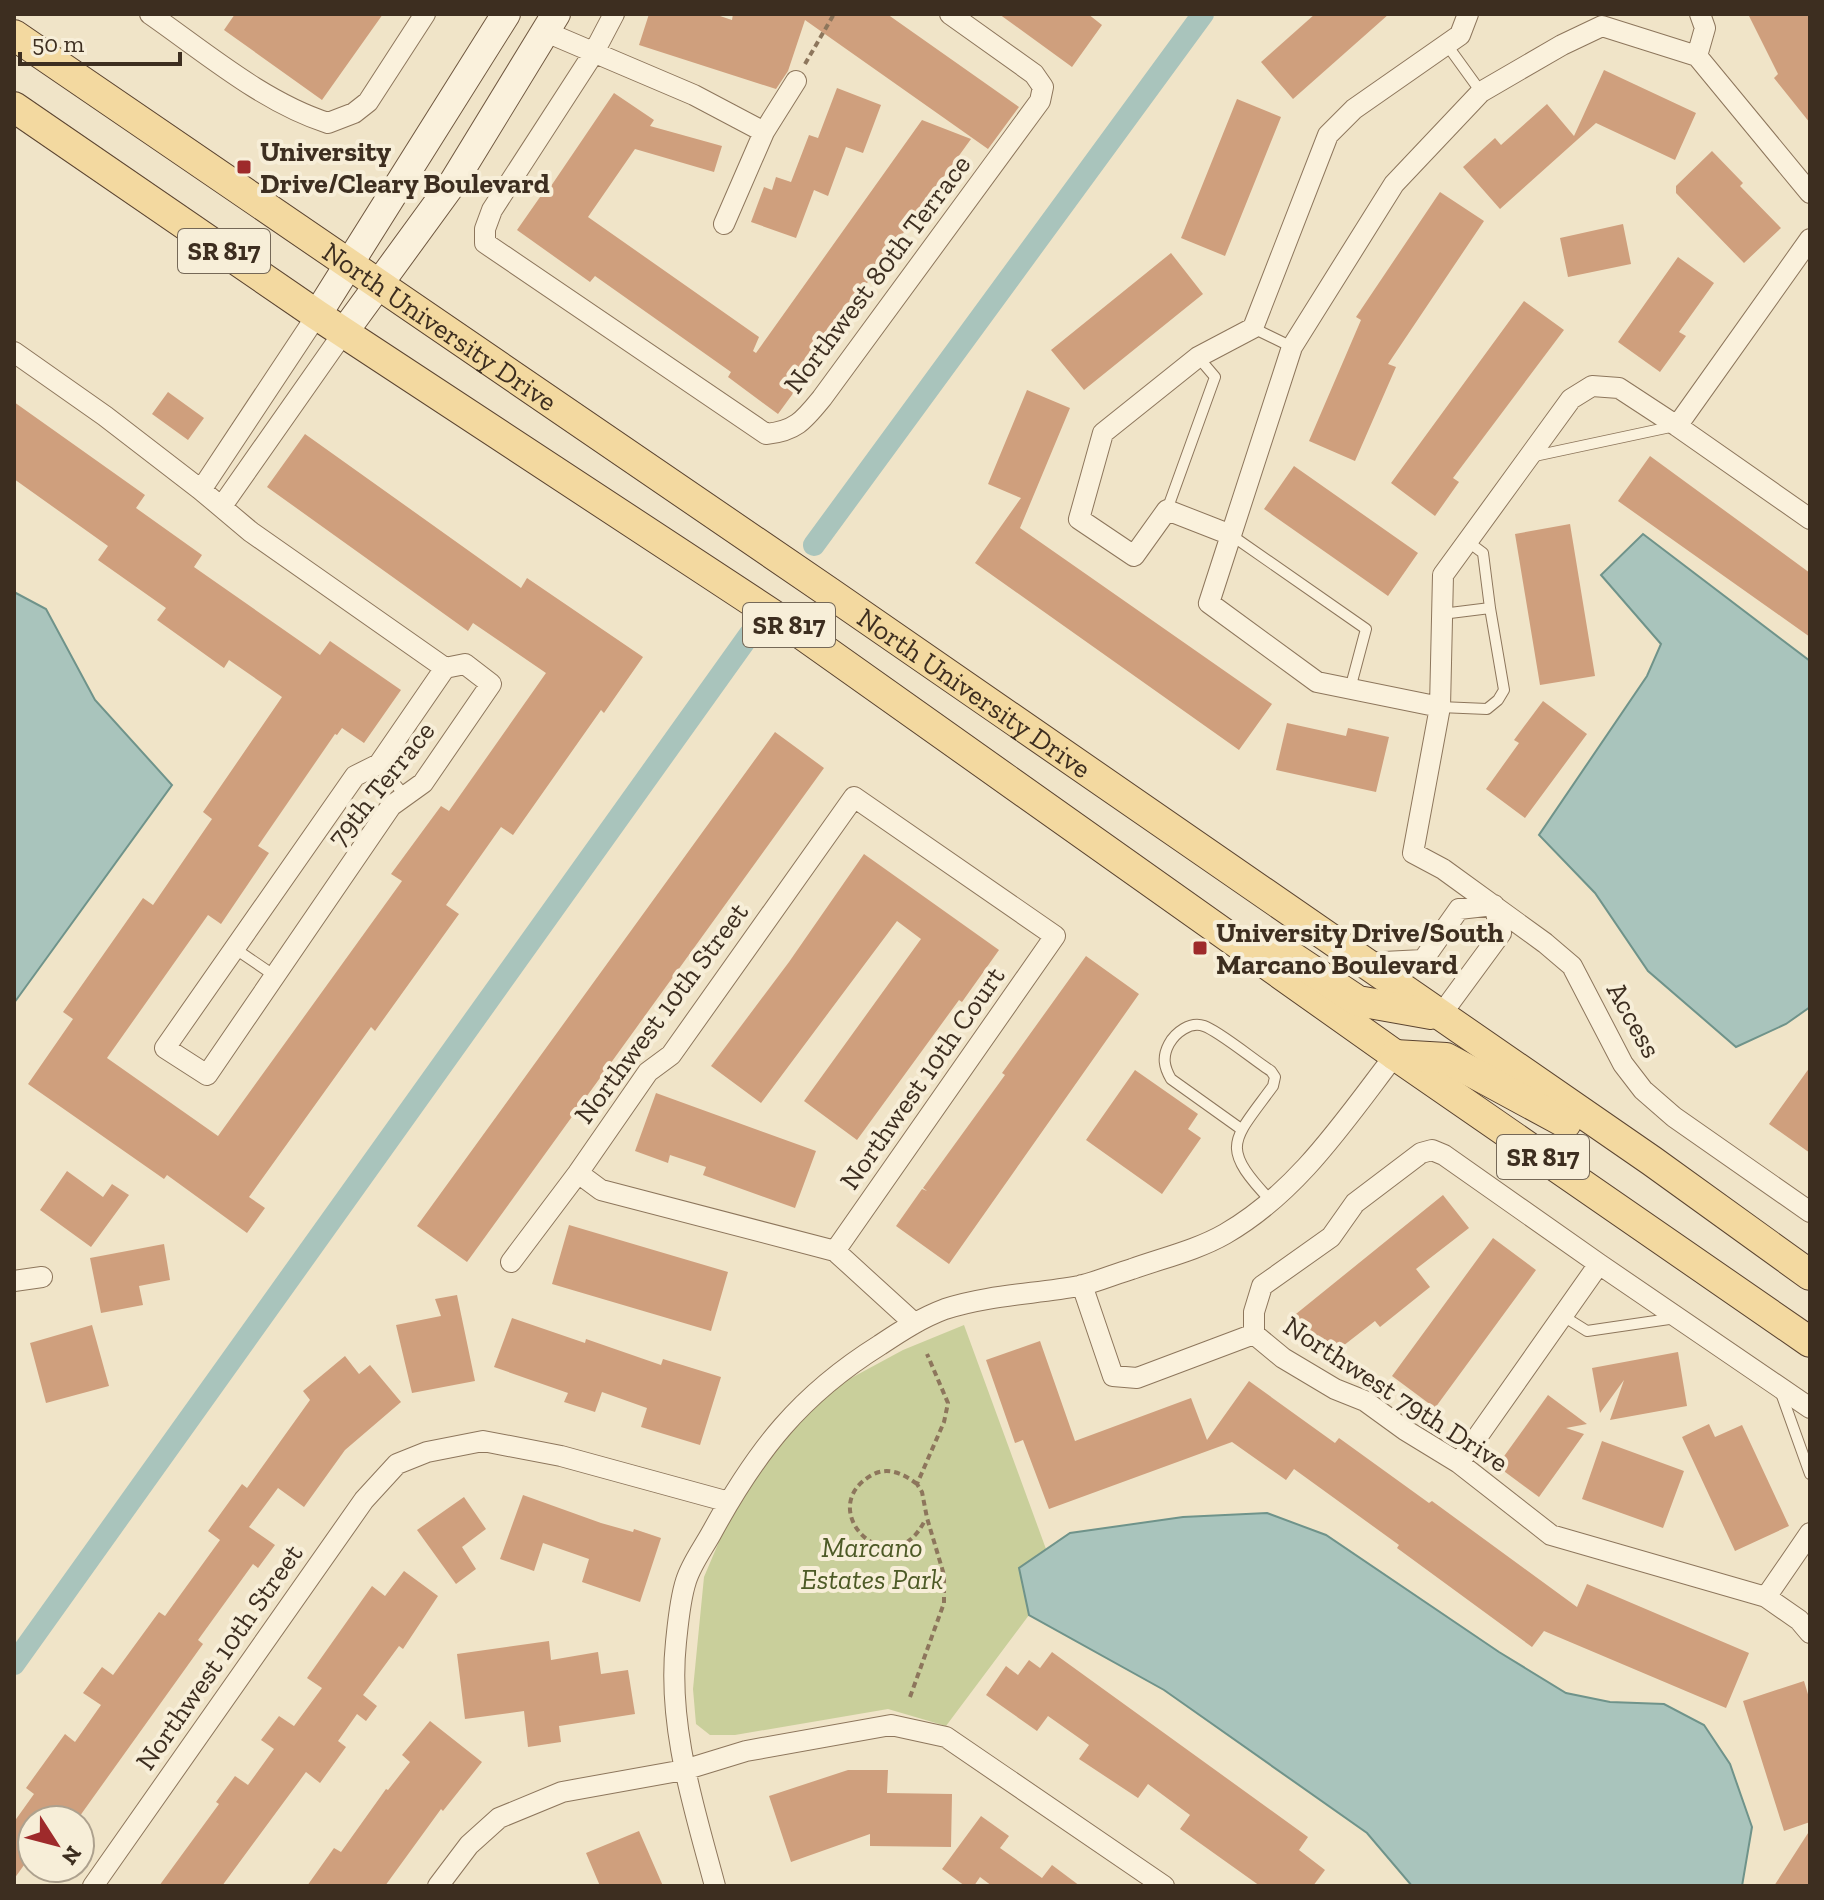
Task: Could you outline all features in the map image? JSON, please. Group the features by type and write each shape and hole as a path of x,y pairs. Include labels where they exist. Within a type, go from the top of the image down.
{"main road":[{"name":"North University Drive","path":"14,35 1652,1161 1810,1275"},
{"name":"North University Drive","path":"14,107 317,315 796,630 1395,1055 1810,1342"},
{"path":"1105,849 1120,846 1130,849 1358,1001 1440,1016"},
{"path":"1395,1055 1446,1058 1616,1150 1652,1161"}],"street":[{"path":"150,14 264,92 305,116 328,123 354,113 368,102 425,14"},
{"path":"201,490 317,315 506,14"},
{"path":"593,54 614,14"},
{"name":"Northwest 80th Terrace","path":"593,54 492,210 485,229 485,243 766,434 786,432 803,421 822,398 1040,101 1043,87 1034,74 950,14"},
{"path":"1231,535 1167,510 1134,556 1079,519 1103,433 1198,357 1253,328 1328,135 1354,109 1454,40 1468,14"},
{"path":"1697,56 1705,28 1700,14"},
{"path":"222,506 454,181 551,23 593,54 694,95 764,132"},
{"path":"1810,193 1697,56 1602,26 1562,45 1481,92 1394,184 1292,347 1209,603 1317,682 1440,707 1443,575 1571,399 1592,386 1619,388 1810,519"},
{"path":"724,224 764,132 796,81"},
{"path":"1677,426 1810,239"},
{"path":"14,352 105,416 251,532 445,668"},
{"name":"79th Terrace","path":"465,664 491,684 423,783 391,806 207,1075 165,1048 355,776 379,764 445,668 465,664"},
{"name":"Access","path":"1440,707 1413,853 1443,869 1494,905 1572,966 1623,1064 1643,1090 1674,1117 1810,1212"},
{"name":"Northwest 10th Court","path":"835,1251 1055,936 854,797"},
{"name":"Northwest 10th Street","path":"511,1262 648,1072 671,1055 854,797"},
{"path":"1364,963 1423,960 1459,909 1494,905 1501,933 1440,1016"},
{"path":"715,1886 684,1770 676,1705 676,1644 686,1581 729,1502 776,1432 852,1362 914,1323 967,1302 1082,1285 1222,1236 1252,1217 1313,1161 1395,1055"},
{"path":"1082,1285 1113,1376 1137,1378 1254,1334 1254,1312 1262,1286 1331,1237 1355,1203 1421,1153 1432,1150 1444,1155 1810,1408"},
{"path":"578,1173 601,1190 835,1251 914,1323"},
{"path":"1459,1463 1599,1264"},
{"path":"14,1281 42,1277"},
{"name":"Northwest 79th Drive","path":"1254,1334 1283,1358 1335,1389 1365,1401 1459,1463 1551,1535 1766,1597 1799,1620 1810,1633"},
{"name":"Northwest 10th Street","path":"93,1886 364,1500 397,1464 427,1452 483,1441 561,1456 729,1502"},
{"path":"1766,1597 1810,1533"},
{"path":"438,1886 469,1845 499,1818 562,1792 684,1770 746,1751 891,1725 946,1737 1164,1886"}],"lane":[{"path":"1454,40 1481,92"},
{"path":"1253,328 1292,347"},
{"path":"1167,510 1215,377 1198,357"},
{"path":"1528,457 1677,426"},
{"path":"1231,535 1366,629 1350,689"},
{"path":"1440,707 1487,709 1504,690 1483,553 1467,541"},
{"path":"1442,614 1490,608"},
{"path":"379,764 405,796"},
{"path":"234,948 275,976"},
{"path":"1241,1129 1171,1079 1164,1067 1165,1052 1173,1035 1188,1026 1203,1025 1271,1071 1275,1077 1273,1086 1241,1129 1237,1134 1235,1148 1238,1162 1247,1176 1271,1201"},
{"path":"1563,1316 1587,1331 1678,1318"},
{"path":"1779,1387 1810,1474"}],"path":[{"path":"796,81 834,14"},
{"path":"917,1484 944,1422 948,1403 927,1354"},
{"path":"910,1697 944,1603 944,1575 922,1492 917,1484 898,1472 877,1472 857,1487 852,1498 852,1517 858,1534 873,1545 899,1546 915,1535 927,1518"}],"green space":[{"name":"Marcano Estates Park","path":"964,1325 1046,1549 1019,1568 1029,1615 946,1726 888,1709 735,1735 710,1735 696,1724 693,1689 704,1577 743,1485 829,1390 903,1350"}],"water":[{"path":"1643,534 1810,661 1810,1007 1786,1024 1736,1047 1648,971 1595,893 1539,835 1647,676 1661,644 1601,575"},
{"path":"14,592 46,609 95,700 172,785 14,1003"},
{"path":"1267,1513 1326,1535 1499,1652 1566,1693 1610,1702 1664,1704 1704,1725 1730,1764 1752,1827 1742,1886 1412,1886 1367,1833 1164,1690 1029,1615 1019,1568 1070,1533 1183,1517"}],"building":[{"path":"235,14 383,14 322,100 224,30"},
{"path":"649,14 714,14 732,20 733,14 887,14 1019,107 988,149 805,20 788,71 776,89 639,45"},
{"path":"999,14 1088,14 1102,25 1072,67"},
{"path":"1315,14 1389,14 1293,99 1261,62"},
{"path":"1748,14 1810,14 1810,123 1774,78 1778,74"},
{"path":"1604,70 1696,113 1675,160 1596,123 1500,209 1463,167 1495,138 1501,145 1547,104 1574,136"},
{"path":"837,88 881,105 863,153 846,147 828,196 814,190 796,238 751,222 764,187 772,190 776,177 791,182 809,135 818,138"},
{"path":"614,93 654,120 650,126 722,146 714,172 635,149 588,217 759,337 753,351 756,353 922,120 971,139 839,322 843,325 778,414 728,377 731,372 595,276 590,282 517,230 547,187 549,189"},
{"path":"1237,99 1281,117 1225,256 1181,238"},
{"path":"1712,151 1743,183 1740,186 1781,228 1744,263 1676,193 1676,186"},
{"path":"1440,192 1484,221 1388,364 1396,367 1355,461 1309,441 1361,320 1356,317"},
{"path":"1623,224 1631,264 1568,277 1560,238"},
{"path":"1171,253 1203,294 1084,390 1051,350"},
{"path":"1678,257 1714,283 1679,332 1686,336 1660,372 1618,342"},
{"path":"1524,301 1564,330 1453,478 1459,482 1435,516 1391,483"},
{"path":"1027,390 1070,408 1020,528 1272,704 1239,750 975,563 1021,498 988,484"},
{"path":"168,392 204,418 188,440 152,414"},
{"path":"14,402 145,495 136,508 202,555 194,567 320,655 330,641 401,690 364,743 342,728 335,734 258,846 269,853 221,924 208,915 107,1058 218,1136 402,881 391,874 441,806 449,811 546,673 473,623 468,631 267,487 305,434 521,588 527,578 643,657 604,713 601,710 513,835 501,827 446,905 459,914 375,1031 371,1027 249,1197 265,1208 247,1233 167,1175 164,1179 28,1084 73,1019 63,1012 143,898 153,905 212,819 203,812 282,697 229,660 224,668 157,620 166,608 98,560 108,546 14,479"},
{"path":"1650,456 1810,573 1810,637 1618,501"},
{"path":"1294,466 1418,553 1388,596 1264,509"},
{"path":"1570,524 1595,676 1540,685 1515,534"},
{"path":"1543,701 1587,734 1525,818 1486,789 1519,743 1514,740"},
{"path":"1287,723 1346,736 1348,728 1389,737 1376,792 1276,770"},
{"path":"775,732 824,768 467,1262 417,1226"},
{"path":"864,854 999,950 857,1140 804,1101 921,939 897,921 761,1103 711,1066"},
{"path":"1086,956 1139,994 949,1264 896,1226 922,1189 927,1191 923,1188"},
{"path":"1810,1067 1810,1153 1769,1124"},
{"path":"1135,1070 1198,1114 1188,1129 1201,1138 1162,1194 1086,1140"},
{"path":"656,1093 816,1151 795,1208 703,1175 706,1167 670,1155 668,1163 635,1151"},
{"path":"67,1171 103,1197 112,1184 129,1195 91,1247 40,1210"},
{"path":"1443,1195 1469,1228 1416,1269 1430,1287 1380,1327 1375,1321 1325,1360 1291,1318"},
{"path":"569,1225 728,1272 711,1331 552,1284"},
{"path":"1493,1238 1536,1270 1435,1408 1392,1376"},
{"path":"164,1244 170,1280 139,1286 143,1305 101,1313 90,1258"},
{"path":"457,1295 475,1381 412,1393 396,1325 441,1316 435,1299"},
{"path":"512,1318 661,1365 663,1359 721,1377 700,1445 641,1427 647,1408 602,1392 595,1412 564,1402 568,1393 494,1367"},
{"path":"92,1325 109,1386 46,1403 30,1343"},
{"path":"1040,1341 1075,1441 1191,1398 1207,1440 1249,1381 1335,1443 1339,1438 1429,1503 1432,1501 1577,1607 1587,1584 1749,1653 1726,1708 1544,1631 1532,1647 1294,1469 1286,1480 1232,1442 1049,1509 1023,1440 1015,1443 986,1360"},
{"path":"1678,1352 1687,1406 1610,1420 1624,1380 1600,1413 1592,1368"},
{"path":"345,1356 359,1374 370,1365 401,1402 345,1450 304,1507 278,1488 249,1527 275,1545 258,1568 253,1564 198,1640 203,1644 88,1804 27,1804 34,1794 26,1788 65,1734 75,1742 101,1705 83,1693 102,1667 113,1675 159,1612 165,1616 220,1540 208,1531 242,1484 247,1488 310,1400 303,1391"},
{"path":"1548,1395 1587,1424 1566,1428 1584,1434 1539,1497 1497,1466"},
{"path":"1709,1424 1715,1437 1742,1425 1789,1526 1735,1551 1682,1437"},
{"path":"1602,1441 1684,1471 1663,1528 1582,1499"},
{"path":"523,1495 601,1523 661,1538 640,1602 582,1582 589,1559 543,1543 534,1571 500,1559"},
{"path":"464,1497 486,1529 462,1547 476,1569 456,1584 417,1530"},
{"path":"404,1571 438,1596 403,1649 399,1646 363,1695 377,1706 366,1721 357,1714 338,1741 346,1747 320,1783 306,1772 222,1886 159,1886 219,1804 216,1802 235,1776 248,1785 274,1749 261,1740 279,1716 294,1726 322,1688 307,1678 372,1586 385,1596"},
{"path":"549,1641 551,1660 598,1652 601,1674 628,1670 635,1714 559,1726 561,1742 528,1747 524,1711 465,1719 457,1654"},
{"path":"1052,1652 1308,1837 1299,1850 1325,1870 1313,1886 1260,1886 1180,1829 1190,1815 1148,1784 1138,1798 1079,1759 1089,1745 1048,1716 1037,1731 986,1695 1006,1666 1018,1675 1029,1660 1040,1668"},
{"path":"1804,1681 1810,1701 1810,1822 1784,1831 1743,1701"},
{"path":"430,1721 482,1762 443,1811 441,1809 385,1886 307,1886 334,1848 341,1852 386,1789 410,1762 402,1755"},
{"path":"848,1770 888,1770 887,1793 952,1794 951,1847 870,1846 870,1834 791,1862 769,1796"},
{"path":"981,1816 1009,1836 1000,1848 1042,1878 1052,1865 1080,1886 992,1886 980,1877 974,1886 965,1886 942,1869"},
{"path":"16,1819 14,1879 14,1822"},
{"path":"1810,1830 1810,1886 1774,1886"},
{"path":"639,1831 663,1886 600,1886 586,1853"}],"waterway":[{"path":"814,545 1203,14"},
{"path":"14,1664 750,634"}],"place":[{"name":"University Drive/Cleary Boulevard","path":"244,167"},
{"name":"University Drive/South Marcano Boulevard","path":"1200,948"}]}
